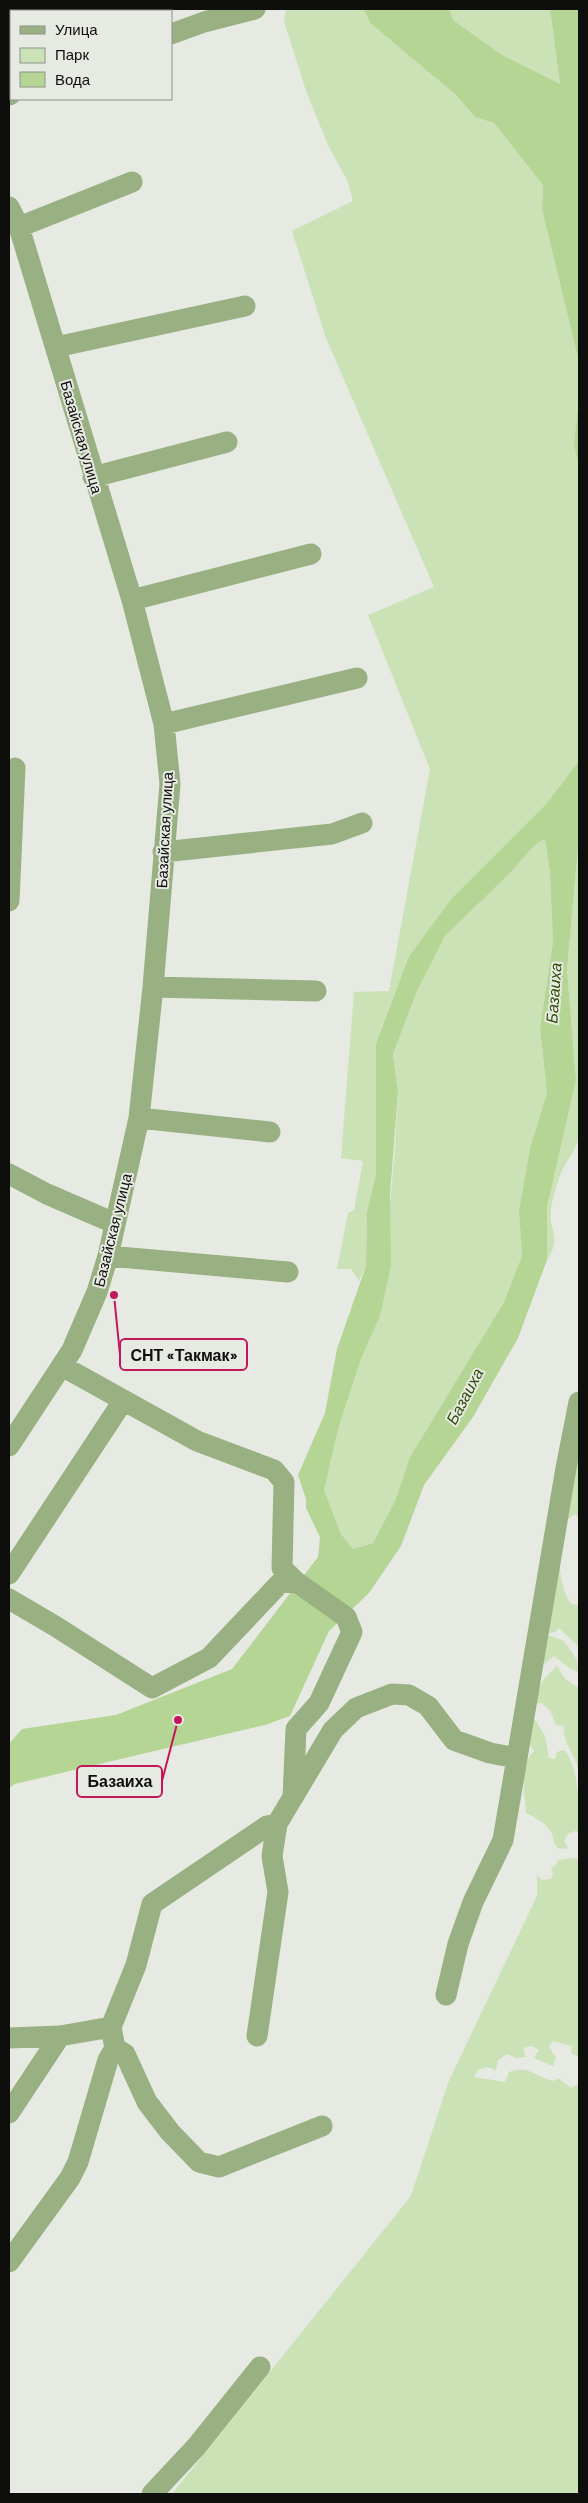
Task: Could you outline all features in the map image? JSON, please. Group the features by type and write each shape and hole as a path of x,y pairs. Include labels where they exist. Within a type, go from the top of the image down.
{"street":[{"path":"172,34 204,22 255,9"},
{"path":"19,227 132,182"},
{"name":"Базайская улица","path":"9,207 19,227 93,477 132,600 164,724 170,784 153,987 139,1118 108,1256 97,1292 62,1366 9,1446"},
{"path":"56,347 245,306"},
{"path":"93,477 227,442"},
{"path":"132,600 311,554"},
{"path":"164,724 357,678"},
{"path":"9,901 15,768"},
{"path":"164,852 332,834 362,823"},
{"path":"153,987 316,991"},
{"path":"139,1118 270,1132"},
{"path":"9,1174 47,1194 114,1223"},
{"path":"108,1256 288,1272"},
{"path":"62,1366 123,1402 198,1441 274,1470 284,1482 282,1568 295,1582 346,1617 352,1632 319,1703 296,1729 293,1797"},
{"path":"9,1574 123,1402"},
{"path":"446,1995 458,1944 473,1902 503,1840 566,1468 579,1402"},
{"path":"9,1600 55,1626 152,1688 209,1658 280,1583 295,1582"},
{"path":"256,2036 278,1892 272,1856 277,1824 333,1730 356,1708 392,1694 408,1695 428,1706 454,1740 490,1753 517,1758"},
{"path":"9,2262 54,2200 78,2162 108,2060 115,2048 111,2027 136,1965 152,1904 267,1826 277,1824"},
{"path":"9,2038 60,2036 111,2027"},
{"path":"9,2113 60,2036"},
{"path":"115,2048 125,2054 147,2102 170,2132 199,2162 219,2167 322,2126"},
{"path":"152,2494 196,2447 260,2367"}],"green space":[{"path":"286,9 364,9 370,23 456,95 475,117 494,123 543,185 542,209 579,362 579,394 574,445 579,467 579,761 547,803 452,898 409,956 376,1044 376,1174 367,1212 366,1266 359,1281 351,1269 337,1269 348,1213 354,1210 363,1161 341,1158 354,992 389,991 430,769 368,615 434,587 326,338 292,231 353,201 348,182 328,145 306,91 284,21"},
{"path":"449,9 550,9 560,85 502,55 453,20"},
{"path":"579,837 579,1137 563,1169 554,1194 551,1224 555,1239 552,1252 547,1260 547,1207 576,1080 567,970"},
{"path":"545,839 550,873 553,942 540,1028 547,1093 530,1148 519,1211 522,1256 504,1302 410,1457 395,1501 373,1543 353,1549 341,1534 324,1490 339,1426 361,1359 380,1316 395,1149 398,1092 393,1054 417,991 445,936 508,875 536,844"},
{"path":"579,1432 579,1519 575,1514 563,1523 560,1565 566,1595 571,1604 579,1605 579,1647 559,1628 555,1632 545,1634 564,1641 577,1660 579,1672 571,1669 554,1656 544,1664 539,1650"},
{"path":"557,1666 565,1679 579,1688 579,1774 576,1761 565,1739 564,1726 556,1725 550,1710 541,1703 535,1704 537,1692 542,1683"},
{"path":"529,1718 535,1720 545,1736 549,1758 555,1759 557,1752 564,1750 573,1767 578,1789 579,1833 576,1831 569,1833 564,1840 568,1849 558,1848 554,1843 550,1830 540,1821 526,1813 524,1772 529,1757 534,1751 526,1740"},
{"path":"574,1858 579,1860 579,2057 571,2053 572,2046 553,2041 549,2047 556,2058 553,2066 534,2058 539,2050 532,2046 523,2048 526,2057 516,2058 507,2054 498,2060 496,2070 487,2067 478,2070 474,2077 505,2082 509,2072 522,2070 553,2081 558,2078 571,2088 579,2084 579,2494 172,2494 411,2196 448,2083 537,1896 537,1875 542,1880 551,1879 553,1874 551,1868 556,1865 558,1860"}],"water":[{"path":"364,9 449,9 453,20 502,55 560,84 550,9 579,9 579,362 542,209 543,185 494,123 475,117 456,95 370,23"},
{"path":"579,394 579,467 574,445"},
{"path":"579,761 579,837 567,970 576,1080 547,1207 547,1260 518,1338 473,1417 424,1485 401,1546 369,1593 329,1631 290,1716 265,1725 15,1784 9,1788 9,1744 22,1729 116,1715 232,1669 318,1557 320,1537 306,1508 306,1499 298,1475 325,1413 337,1349 366,1266 367,1212 376,1174 376,1044 409,956 452,898 547,803","holes":["545,839 550,873 553,942 540,1028 547,1093 530,1148 519,1211 522,1256 504,1302 410,1457 395,1501 373,1543 353,1549 341,1534 324,1490 339,1426 361,1359 380,1316 391,1265 390,1194 398,1092 393,1054 417,991 445,936 508,875 536,844"]}],"place":[{"name":"СНТ «Такмак»","path":"114,1295"},
{"name":"Базаиха","path":"178,1720"}]}
